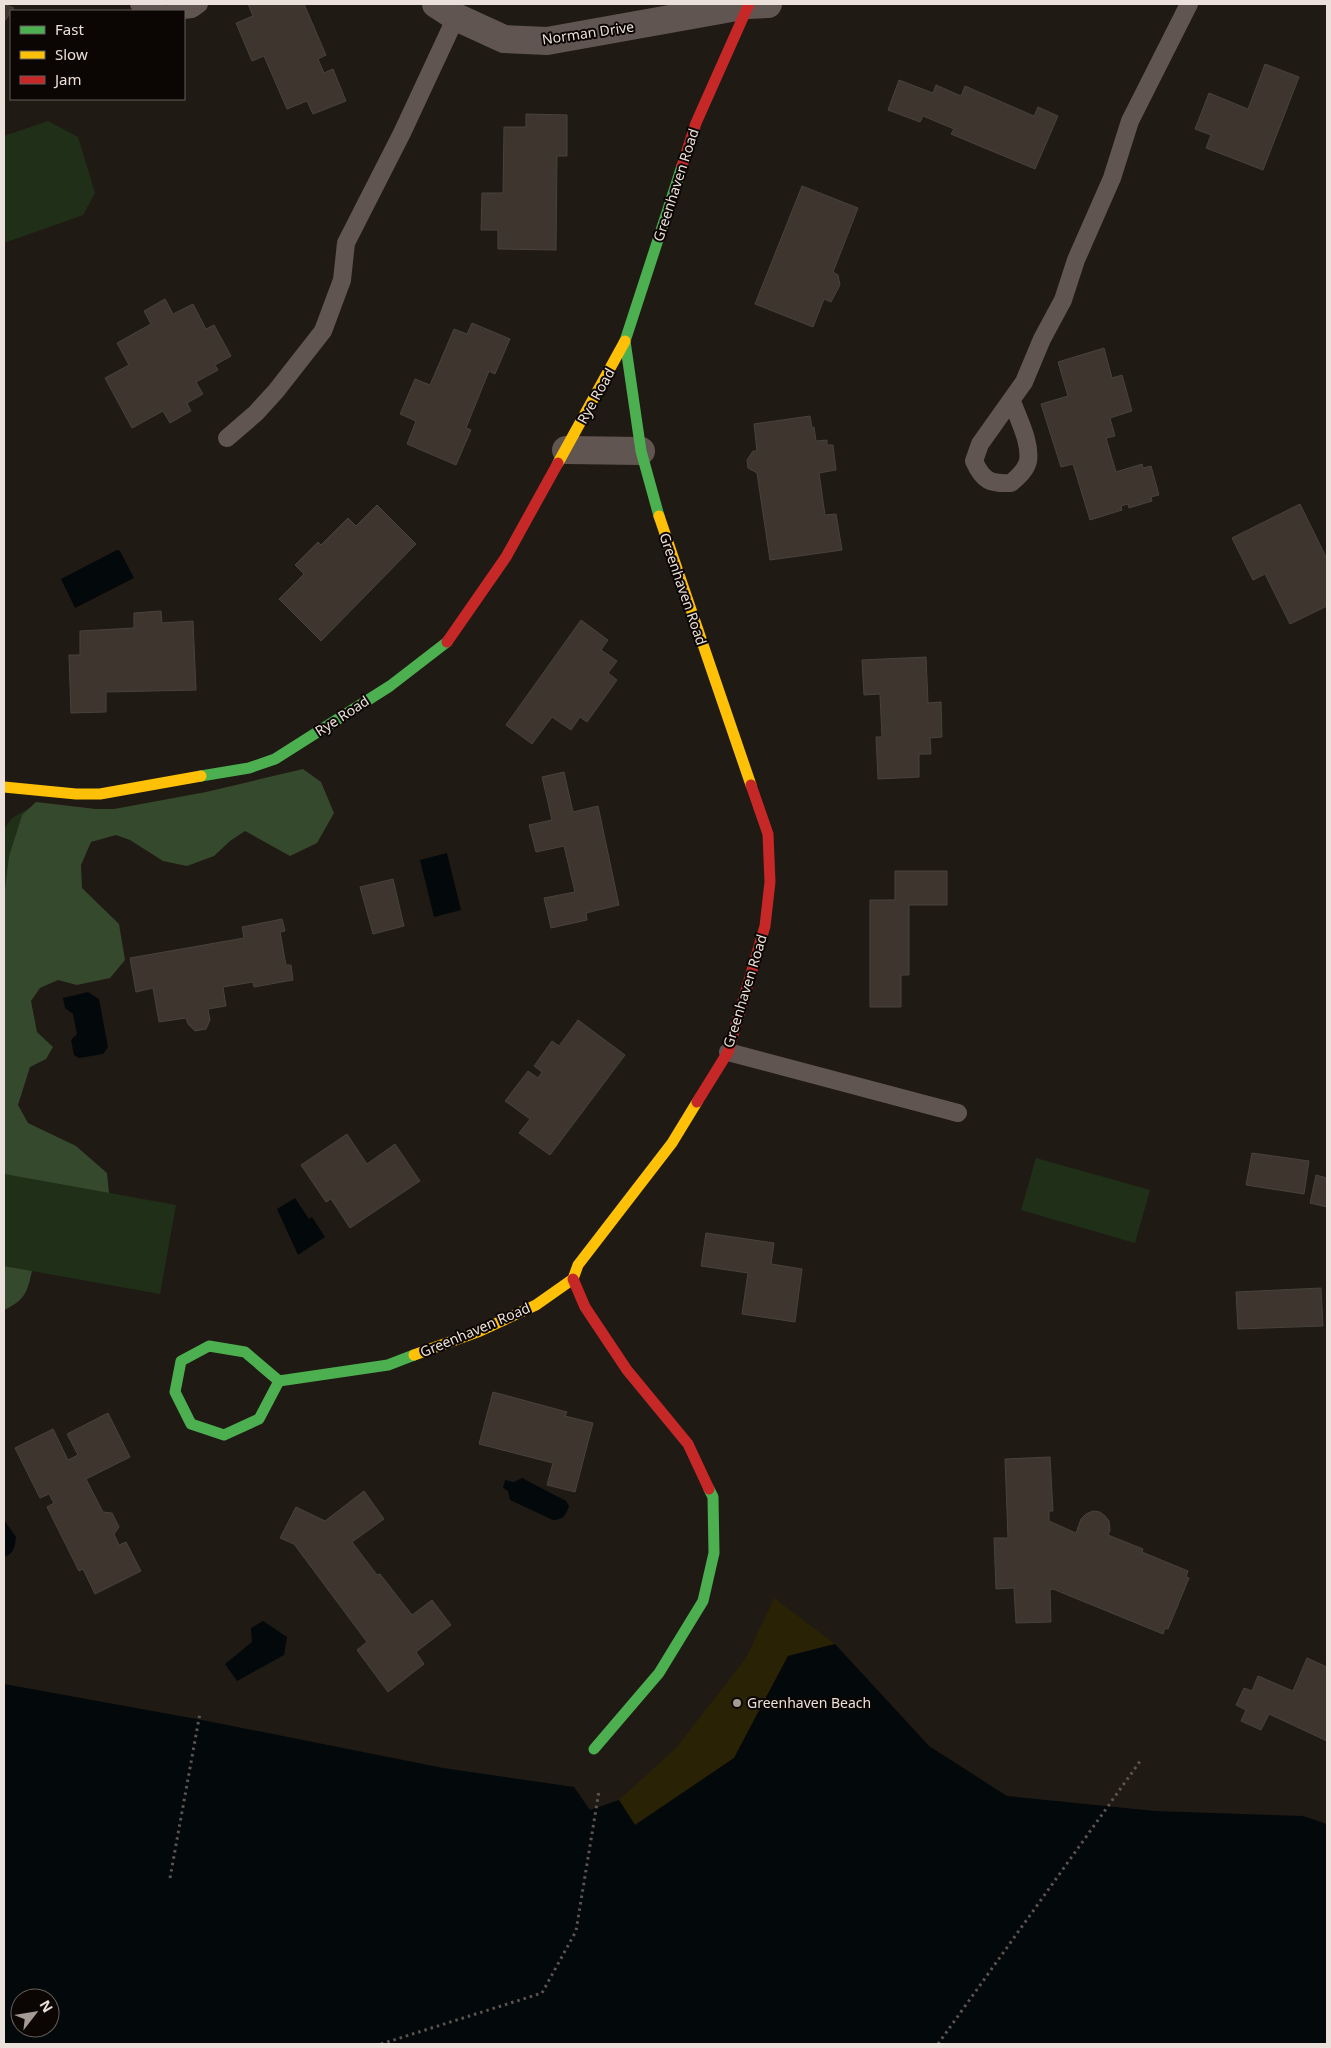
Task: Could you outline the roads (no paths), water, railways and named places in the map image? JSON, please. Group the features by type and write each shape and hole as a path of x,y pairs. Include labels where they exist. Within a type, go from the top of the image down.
{"street":[{"name":"Norman Drive","path":"446,10 504,39 547,40 755,4"},
{"name":"Greenhaven Road","path":"279,1381 388,1365 480,1331 536,1305 572,1279 578,1265 672,1143 728,1052 765,926 770,882 768,834 661,525 641,451 625,341 696,123 755,4"},
{"name":"Rye Road","path":"4,787 76,794 100,794 249,768 275,759 390,686 448,641 506,557 625,341"},
{"path":"566,450 641,451"},
{"path":"572,1279 585,1307 627,1370 688,1444 713,1497 714,1553 703,1601 659,1674 594,1748"},
{"path":"209,1346 246,1352 279,1381 259,1419 224,1435 191,1424 175,1392 181,1361 209,1346"}],"lane":[{"path":"139,4 157,10"},
{"path":"183,10 192,9 199,4"},
{"path":"1012,401 1024,382 1042,339 1063,300 1076,260 1112,178 1130,121 1188,4"},
{"path":"227,438 256,413 276,391 323,331 342,280 346,242 402,133 446,10"},
{"path":"728,1052 958,1113"}],"place":[{"name":"Greenhaven Beach","path":"737,1703"}]}
